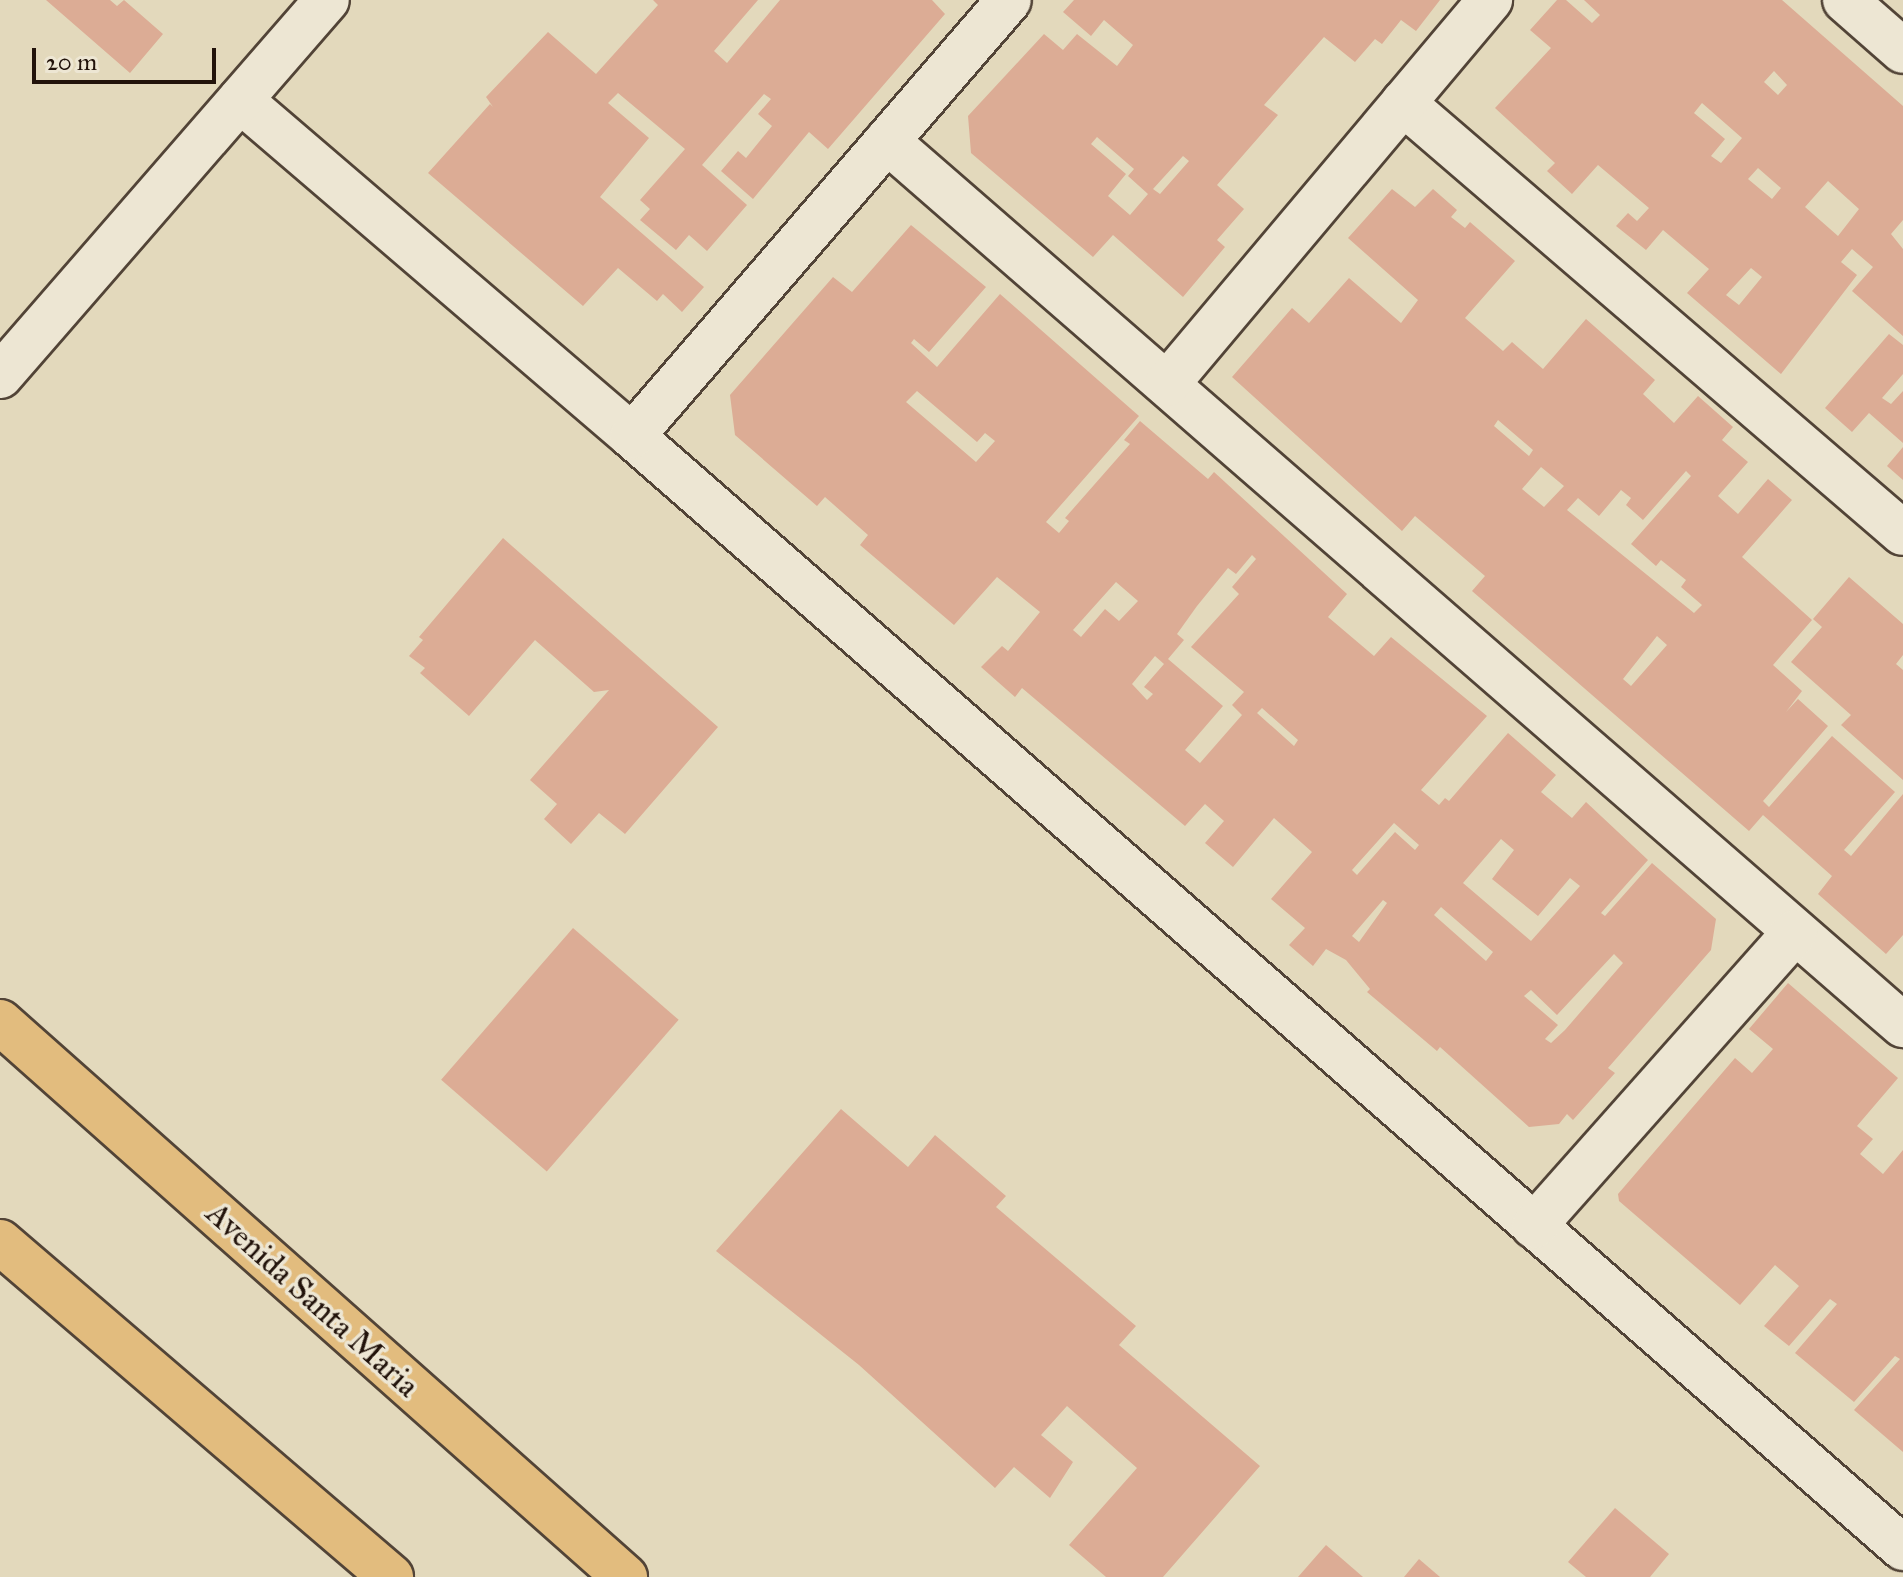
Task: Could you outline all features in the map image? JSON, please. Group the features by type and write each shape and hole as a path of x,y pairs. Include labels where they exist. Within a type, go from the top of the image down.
{"main road":[{"name":"Avenida Santa Maria","path":"0,1022 625,1577"},
{"path":"0,1242 391,1577"}],"street":[{"path":"0,376 327,0"},
{"path":"632,436 1009,0"},
{"path":"1167,384 1490,0"},
{"path":"1845,0 1903,51"},
{"path":"240,100 632,436 1903,1548"},
{"path":"1403,103 1903,533"},
{"path":"887,141 1903,1025"},
{"path":"1534,1226 1795,932"}],"building":[{"path":"46,0 110,0 117,6 124,0 163,34 130,73"},
{"path":"653,0 758,0 714,51 727,63 780,0 932,0 945,14 828,149 809,132 753,199 721,171 738,151 746,158 772,126 758,114 771,99 764,94 702,165 747,205 707,251 689,235 676,250 640,220 650,209 640,200 685,149 618,93 608,103 649,138 600,197 704,287 682,312 663,294 657,301 618,268 583,306 428,173 490,104 493,107 486,97 548,32 596,74 658,5"},
{"path":"1074,0 1440,0 1416,31 1401,20 1382,44 1375,39 1355,62 1324,37 1264,105 1278,115 1217,185 1244,209 1217,240 1225,247 1183,297 1113,235 1093,257 971,153 968,116 1044,34 1063,50 1077,34 1117,66 1133,45 1104,20 1091,36 1063,12","holes":["1097,137 1134,169 1128,176 1148,194 1130,215 1108,196 1126,174 1091,144","1183,156 1189,161 1160,194 1153,189"]},
{"path":"1557,0 1566,0 1592,23 1600,15 1584,0 1782,0 1903,106 1903,220 1891,234 1903,249 1903,336 1852,291 1873,267 1852,249 1841,262 1857,275 1781,374 1687,293 1709,269 1663,230 1646,250 1616,226 1628,213 1637,221 1649,208 1598,165 1572,194 1547,171 1555,163 1495,108 1551,48 1530,30","holes":["1774,71 1787,85 1778,95 1764,82","1702,103 1742,138 1721,163 1711,156 1725,139 1694,113","1758,168 1781,188 1772,199 1748,179","1828,181 1859,209 1838,236 1805,207","1751,268 1762,277 1739,305 1726,295"]},
{"path":"1392,189 1415,207 1433,189 1457,210 1451,217 1465,228 1470,222 1515,261 1465,318 1503,351 1512,342 1543,369 1586,319 1655,380 1643,394 1674,423 1698,396 1733,427 1722,440 1748,462 1718,496 1738,514 1768,479 1792,500 1742,557 1812,620 1773,665 1802,691 1786,712 1798,699 1828,726 1763,801 1769,807 1832,736 1895,792 1844,850 1851,856 1903,794 1903,935 1886,954 1818,894 1832,876 1763,815 1749,831 1472,591 1485,576 1415,516 1402,531 1232,377 1292,308 1309,323 1349,278 1401,323 1418,300 1348,238","holes":["1498,420 1533,450 1529,456 1494,426","1541,467 1564,486 1544,507 1522,489","1686,471 1691,476 1631,544 1656,566 1661,560 1686,580 1681,587 1702,605 1694,613 1567,510 1578,498 1599,516 1621,490 1631,498 1626,505 1643,520","1657,636 1667,645 1631,686 1623,679"]},
{"path":"911,225 986,287 929,352 914,339 911,343 937,367 1000,294 1139,416 1046,522 1059,533 1069,521 1065,518 1130,444 1124,440 1140,421 1208,479 1214,472 1347,594 1328,617 1374,656 1391,637 1487,716 1421,790 1439,805 1445,798 1449,801 1508,733 1556,775 1541,792 1572,818 1586,802 1648,860 1601,913 1605,916 1652,863 1716,919 1711,950 1608,1068 1615,1073 1573,1120 1567,1114 1559,1124 1529,1127 1440,1047 1437,1051 1367,992 1370,989 1346,960 1326,949 1313,966 1289,945 1305,928 1271,899 1312,852 1274,818 1233,867 1205,843 1224,821 1205,804 1185,826 1022,688 1015,697 981,667 1002,646 1008,651 1040,612 997,577 954,625 860,545 868,535 825,497 817,506 735,435 730,395 833,277 852,292","holes":["917,391 977,442 985,433 995,441 976,462 906,402","1252,555 1256,559 1232,587 1239,594 1191,647 1244,692 1232,705 1242,715 1200,763 1185,750 1223,706 1168,659 1184,640 1177,634 1228,568 1236,574","1116,582 1138,601 1119,621 1105,609 1081,637 1073,630","1155,656 1164,664 1144,687 1153,694 1147,700 1132,684","1262,708 1298,740 1294,746 1257,713","1394,823 1419,845 1415,850 1395,832 1357,875 1352,870","1501,839 1514,850 1492,879 1538,916 1570,878 1580,886 1531,941 1463,883","1383,900 1387,903 1359,942 1352,936","1441,907 1493,952 1486,961 1434,915","1614,954 1623,963 1551,1043 1545,1039 1558,1025 1524,996 1531,990 1557,1015"]},
{"path":"1889,334 1903,345 1903,374 1882,398 1891,404 1903,391 1903,443 1869,413 1852,432 1825,408"},
{"path":"1903,447 1903,480 1887,466"},
{"path":"503,538 718,727 625,834 599,813 571,844 544,819 557,804 530,780 609,690 594,692 535,640 469,716 420,673 425,668 409,656 423,640 419,637"},
{"path":"1849,577 1903,624 1903,655 1896,664 1903,670 1903,780 1841,725 1851,715 1791,662 1822,627 1813,619"},
{"path":"573,928 679,1020 547,1172 441,1080"},
{"path":"1788,983 1898,1078 1857,1126 1873,1139 1860,1154 1883,1174 1903,1150 1903,1452 1854,1410 1900,1359 1895,1356 1854,1402 1795,1353 1837,1304 1830,1299 1789,1346 1764,1326 1799,1286 1775,1265 1740,1305 1619,1201 1618,1194 1735,1058 1752,1073 1773,1049 1749,1029"},
{"path":"841,1109 908,1167 935,1135 1006,1196 996,1207 1136,1326 1119,1345 1260,1466 1163,1577 1106,1577 1069,1545 1137,1468 1067,1406 1041,1435 1073,1462 1050,1498 1014,1467 995,1488 859,1365 716,1251"},
{"path":"1615,1508 1669,1554 1650,1577 1586,1577 1568,1562"},
{"path":"1326,1545 1363,1577 1298,1577"},
{"path":"1419,1559 1440,1577 1404,1577"}]}
